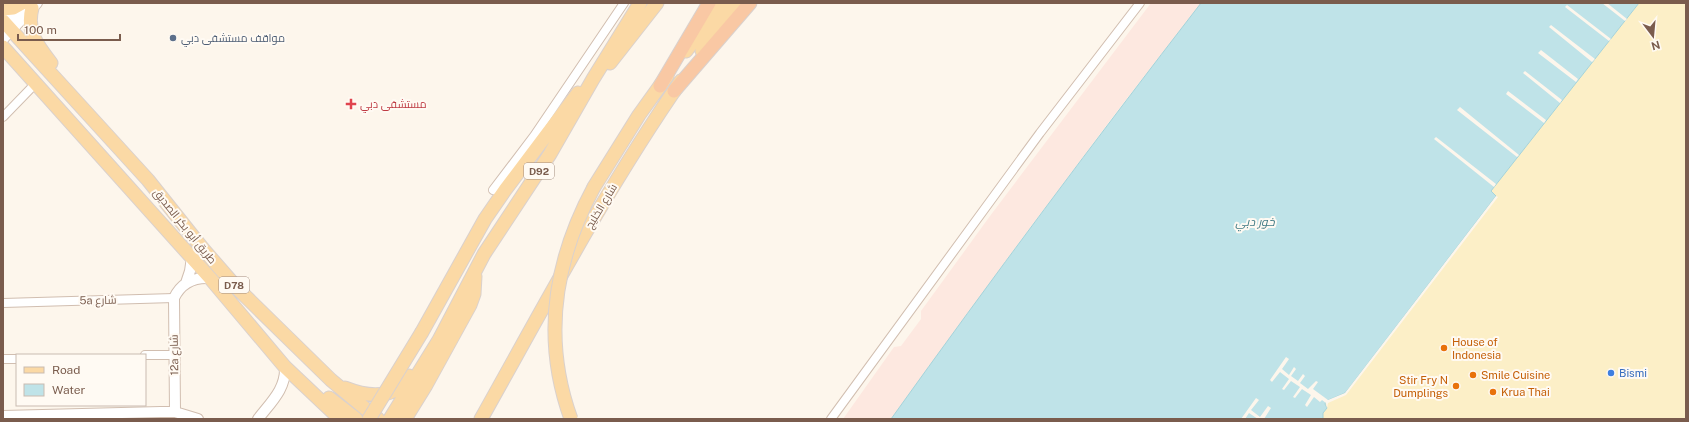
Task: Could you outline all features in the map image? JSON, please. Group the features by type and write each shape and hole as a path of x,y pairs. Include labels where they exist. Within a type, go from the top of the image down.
{"highway":[{"path":"660,86 709,3"},
{"path":"674,91 750,3"}],"main road":[{"name":"D92","path":"390,419 440,340 475,270 494,238 550,154 593,79 640,3"},
{"path":"369,419 422,332 469,245 495,204 568,105 620,51 657,3"},
{"path":"571,419 563,396 557,363 555,329 559,282 567,248 579,216 594,187 620,144 660,86 722,3"},
{"name":"شارع الخليج","path":"481,419 588,228 633,154 674,91 736,3"},
{"path":"63,88 54,66 32,37 29,4 13,8 6,28 59,92 87,115"},
{"name":"طريق أبو بكر الصديق","path":"6,28 36,83 192,257 285,367 340,419"},
{"name":"طريق أبو بكر الصديق","path":"6,28 148,180 203,249 237,288 331,380 378,419"},
{"path":"124,181 127,177 133,176 163,207 181,221"},
{"path":"405,419 426,385 470,305 475,288 475,270"},
{"path":"331,380 345,388 360,393 383,395 391,393 403,385 424,352 440,340"},
{"path":"309,390 318,409 327,419"},
{"path":"309,390 321,392 356,419"}],"street":[{"path":"831,419 1040,133 1140,3"},
{"path":"6,28 29,4"},
{"path":"493,190 534,136 619,5"},
{"path":"3,117 36,83"},
{"path":"186,283 192,257"},
{"path":"174,298 180,287 186,283 197,278 210,278"},
{"name":"5a شارع","path":"3,303 174,298"},
{"name":"12a شارع","path":"174,298 175,412"},
{"path":"146,355 174,355"},
{"path":"3,359 16,359"},
{"path":"258,419 277,395 284,382 285,367"},
{"path":"3,416 112,416 175,412 198,419"}],"shaded area":[{"path":"1151,3 1201,3 1118,110 1021,240 891,419 843,419 894,347 901,346 921,319 921,311 990,216"}],"sand":[{"path":"1639,3 1686,3 1686,419 1323,419 1323,413 1327,408 1325,404 1496,196 1490,191"}],"water":[{"name":"خور دبي","path":"1201,3 1639,3 1491,191 1496,196 1349,388 1345,393 1326,401 1325,404 1327,408 1323,413 1323,419 891,419 1044,210"}],"pier":[{"path":"1602,3 1607,3 1627,19 1625,21"},
{"path":"1567,5 1611,39 1609,41 1565,7"},
{"path":"1551,25 1595,59 1592,62 1549,27"},
{"path":"1541,50 1578,79 1576,82 1538,53"},
{"path":"1525,71 1562,100 1560,103 1523,73"},
{"path":"1508,91 1546,120 1544,123 1506,94"},
{"path":"1460,107 1519,155 1517,157 1457,110"},
{"path":"1436,137 1496,184 1494,187 1434,139"},
{"path":"1496,196 1498,197 1346,395 1328,403 1327,408 1326,403 1322,400 1320,402 1314,397 1307,407 1305,405 1311,395 1302,389 1295,398 1293,397 1300,387 1291,381 1284,390 1282,389 1289,379 1280,372 1272,382 1270,380 1286,357 1289,359 1282,369 1289,375 1294,367 1296,369 1291,376 1298,381 1303,374 1305,376 1300,383 1308,389 1316,381 1318,382 1313,389 1328,400 1345,393"},
{"path":"1256,398 1259,400 1251,410 1260,417 1268,406 1271,408 1264,419 1258,419 1249,413 1245,419 1241,419"}],"place":[{"name":"مواقف مستشفى دبي","path":"173,38"},
{"name":"مستشفى دبي","path":"351,104"},
{"name":"House of Indonesia","path":"1444,348"},
{"name":"Bismi","path":"1611,373"},
{"name":"Smile Cuisine","path":"1473,375"},
{"name":"Stir Fry N Dumplings","path":"1456,386"},
{"name":"Krua Thai","path":"1493,392"}]}
